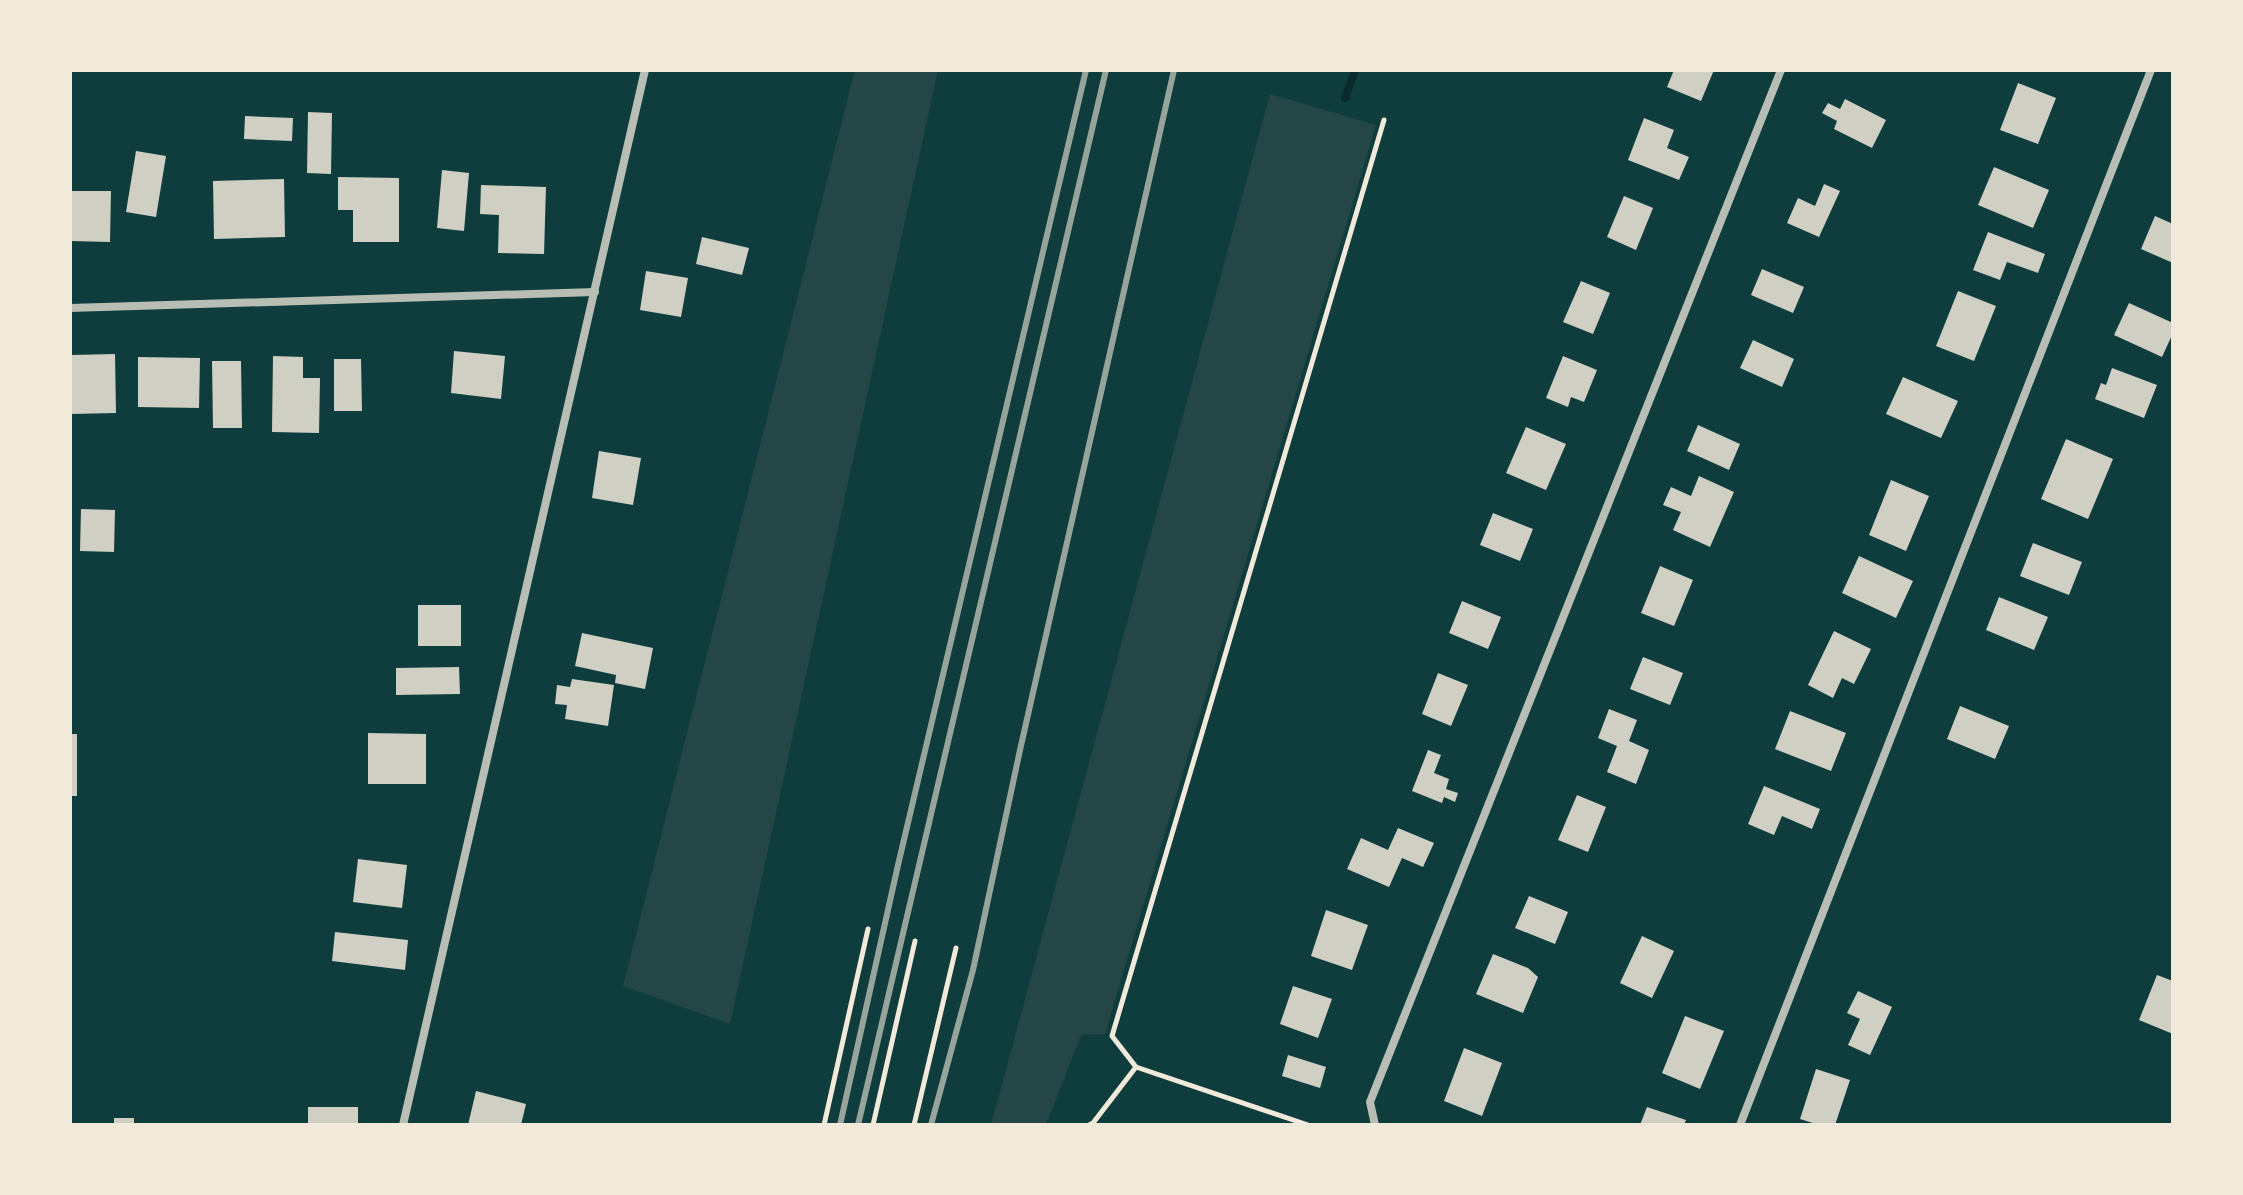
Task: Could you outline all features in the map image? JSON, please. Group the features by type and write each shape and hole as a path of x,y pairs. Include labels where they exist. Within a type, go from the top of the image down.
{"street":[{"path":"403,1125 645,70"},
{"path":"1375,1125 1370,1102 1781,70"},
{"path":"1740,1125 2151,70"},
{"path":"70,308 595,292"}],"path":[{"path":"1308,1125 1136,1067 1112,1036 1384,120"},
{"path":"824,1125 868,929"},
{"path":"873,1125 915,941"},
{"path":"914,1125 956,948"},
{"path":"1089,1125 1136,1067"}],"shaded area":[{"path":"855,70 938,70 730,1024 623,986"},
{"path":"1270,94 1376,125 1105,1034 1081,1035 1046,1125 991,1125"}],"building":[{"path":"1674,70 1714,70 1701,101 1667,87"},
{"path":"2018,83 2056,98 2038,144 2000,130"},
{"path":"1845,99 1886,120 1872,148 1834,129 1837,121 1822,113 1828,103 1840,109"},
{"path":"308,112 332,113 331,174 307,173"},
{"path":"245,116 293,118 292,141 244,139"},
{"path":"1644,118 1674,130 1667,148 1689,157 1679,180 1628,160"},
{"path":"136,151 166,156 156,217 126,212"},
{"path":"1994,167 2049,190 2033,228 1978,205"},
{"path":"442,170 469,173 464,231 437,228"},
{"path":"338,177 399,178 399,242 353,242 353,210 338,210"},
{"path":"284,179 285,237 214,239 213,181"},
{"path":"1824,184 1840,191 1819,237 1787,223 1798,198 1815,206"},
{"path":"481,185 546,187 544,254 498,253 499,215 480,214"},
{"path":"70,191 111,191 110,242 70,241"},
{"path":"1624,196 1653,208 1636,250 1607,237"},
{"path":"2155,216 2173,224 2173,263 2141,249"},
{"path":"1988,232 2045,254 2038,273 2007,262 2000,280 1973,270"},
{"path":"702,237 749,248 742,275 696,264"},
{"path":"1762,269 1804,287 1793,313 1751,295"},
{"path":"646,271 688,278 681,317 640,310"},
{"path":"1581,281 1610,293 1593,334 1563,322"},
{"path":"1958,291 1996,306 1974,361 1936,346"},
{"path":"2129,303 2173,323 2173,333 2162,357 2114,335"},
{"path":"1753,340 1794,359 1782,387 1740,368"},
{"path":"454,351 505,356 501,399 451,393"},
{"path":"115,354 116,413 70,414 70,355"},
{"path":"273,356 303,357 303,378 320,378 319,433 272,432"},
{"path":"1563,356 1597,370 1584,402 1571,397 1568,407 1546,398"},
{"path":"138,357 200,358 199,408 138,407"},
{"path":"334,359 361,359 362,411 334,411"},
{"path":"212,361 241,361 242,428 213,428"},
{"path":"2112,368 2157,385 2144,418 2095,399 2101,383 2106,385"},
{"path":"1903,377 1958,401 1941,438 1886,414"},
{"path":"1698,425 1740,444 1729,470 1687,451"},
{"path":"1526,427 1566,444 1546,490 1506,473"},
{"path":"2066,439 2113,459 2088,519 2041,499"},
{"path":"599,451 641,458 633,505 592,498"},
{"path":"1699,476 1734,492 1710,547 1673,530 1681,512 1663,505 1671,487 1691,496"},
{"path":"1891,480 1929,496 1906,551 1869,535"},
{"path":"81,509 115,510 114,552 80,551"},
{"path":"1493,513 1533,529 1520,561 1480,545"},
{"path":"2033,543 2082,562 2069,595 2020,576"},
{"path":"1859,556 1913,581 1896,618 1842,593"},
{"path":"1660,566 1693,580 1674,626 1641,613"},
{"path":"1999,597 2048,617 2034,650 1986,630"},
{"path":"1462,601 1501,617 1488,649 1449,633"},
{"path":"418,605 461,605 461,646 418,646"},
{"path":"1834,631 1871,649 1854,684 1842,678 1833,698 1808,685"},
{"path":"582,633 653,648 645,689 615,683 616,675 575,666"},
{"path":"1643,657 1683,673 1670,705 1630,689"},
{"path":"459,667 460,694 396,695 396,668"},
{"path":"1438,673 1468,685 1451,726 1422,714"},
{"path":"572,679 614,685 608,726 565,719 567,705 555,704 557,685 570,687"},
{"path":"1960,706 2009,726 1995,759 1947,739"},
{"path":"1609,709 1637,720 1629,741 1649,750 1636,784 1607,772 1617,746 1598,738"},
{"path":"1790,711 1846,733 1831,771 1775,749"},
{"path":"368,733 426,734 426,784 368,784"},
{"path":"70,734 77,734 77,796 70,796"},
{"path":"1428,750 1441,755 1434,773 1449,779 1446,789 1458,793 1455,802 1444,797 1442,803 1412,791"},
{"path":"1764,786 1820,809 1812,829 1782,816 1774,835 1748,824"},
{"path":"1577,795 1606,807 1588,852 1558,840"},
{"path":"1398,828 1434,843 1423,867 1402,858 1389,887 1347,869 1361,838 1388,850"},
{"path":"358,859 407,865 402,908 353,902"},
{"path":"1529,896 1568,912 1555,944 1515,928"},
{"path":"1326,910 1368,925 1352,970 1311,956"},
{"path":"335,932 408,940 405,970 332,961"},
{"path":"1642,936 1674,951 1652,998 1620,983"},
{"path":"1493,954 1528,968 1538,977 1523,1013 1476,994"},
{"path":"2157,975 2173,981 2173,1034 2139,1020"},
{"path":"1293,986 1332,999 1318,1038 1280,1024"},
{"path":"1858,991 1892,1007 1870,1055 1848,1045 1860,1019 1847,1013"},
{"path":"1685,1016 1724,1031 1700,1089 1662,1073"},
{"path":"1464,1048 1502,1063 1482,1116 1444,1101"},
{"path":"1288,1055 1326,1067 1320,1088 1282,1076"},
{"path":"1816,1069 1850,1080 1835,1125 1819,1125 1800,1119"},
{"path":"476,1091 526,1104 521,1125 468,1125"},
{"path":"308,1107 358,1107 358,1125 308,1125"},
{"path":"1647,1107 1686,1120 1684,1125 1640,1125"},
{"path":"114,1118 134,1118 134,1125 114,1125"}],"waterway":[{"path":"1345,98 1355,70"}],"railway":[{"path":"840,1125 898,865 1086,70"},
{"path":"858,1125 1106,70"},
{"path":"931,1125 973,970 1174,70"}]}
